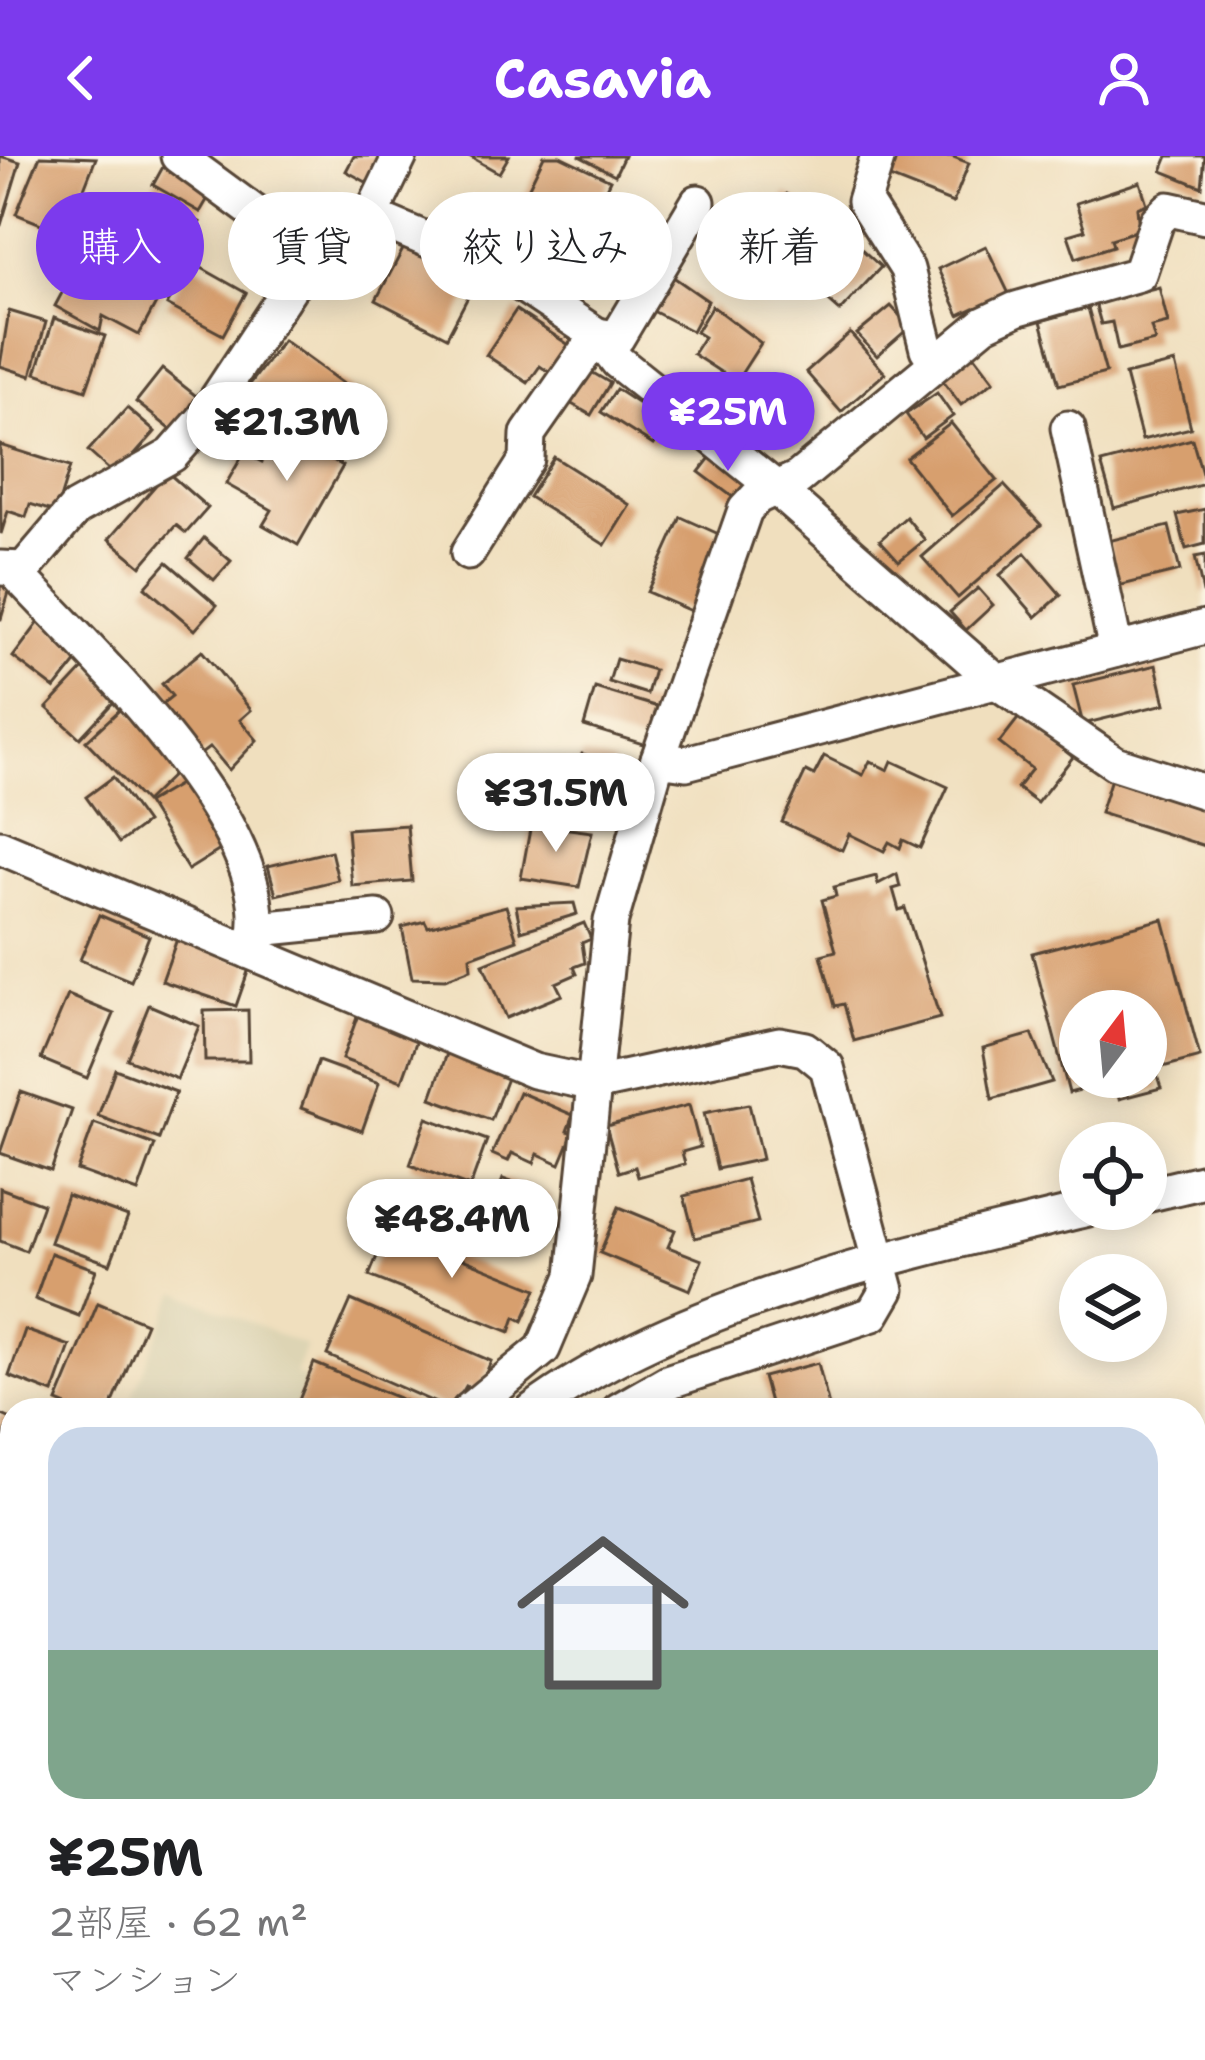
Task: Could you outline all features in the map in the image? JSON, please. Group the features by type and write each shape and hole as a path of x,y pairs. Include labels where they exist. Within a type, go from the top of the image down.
{"street":[{"path":"178,156 228,193"},
{"path":"383,192 400,156"},
{"path":"878,156 864,202 907,269 927,349 936,360"},
{"path":"597,335 617,338 696,205"},
{"path":"484,1398 543,1349 561,1318 574,1276 611,921 658,759 746,510 757,497 798,478 984,324 1016,309 1139,274 1157,221 1169,209 1205,217"},
{"path":"396,227 501,271 597,335 618,362 777,489 998,683 1115,763 1205,792"},
{"path":"254,940 235,838 188,759 8,570 75,509 172,455 202,421 282,300"},
{"path":"468,553 527,459 528,434 597,335"},
{"path":"1068,428 1116,650"},
{"path":"658,759 686,763 1205,627"},
{"path":"0,847 254,940 534,1071 595,1084 778,1044 805,1049 827,1067 887,1290 873,1314 723,1361 640,1398"},
{"path":"254,940 377,917"},
{"path":"1167,1190 1205,1181"},
{"path":"549,1398 578,1377 656,1338 881,1259 1059,1216"}],"shaded area":[{"path":"177,1292 306,1346 295,1374 348,1398 131,1398"}],"building":[{"path":"0,156 20,162 1,225 0,225"},
{"path":"40,156 96,158 83,192 36,192 36,222 16,214"},
{"path":"169,156 217,183 204,205 204,192 165,192 153,185"},
{"path":"354,156 383,156 368,183 346,171"},
{"path":"469,156 509,156 499,173"},
{"path":"544,156 560,156 610,180 604,192 526,192"},
{"path":"579,156 624,156 615,175"},
{"path":"896,156 951,156 969,163 953,203 887,177"},
{"path":"1168,156 1205,156 1202,187 1162,171"},
{"path":"1140,182 1147,204 1137,208 1139,230 1111,239 1113,246 1076,258 1068,235 1085,230 1076,203"},
{"path":"409,238 420,244 420,300 466,300 447,337 376,300 396,300 396,262"},
{"path":"986,246 1012,300 978,316 974,308 959,315 938,269"},
{"path":"864,251 881,267 864,285"},
{"path":"204,269 228,283 228,300 242,300 223,335 167,305 170,300 204,300"},
{"path":"672,276 696,293 696,300 708,301 692,331 647,308 652,300 672,300"},
{"path":"1159,287 1168,323 1151,327 1155,341 1118,350 1112,322 1101,324 1095,303"},
{"path":"58,300 158,300 139,335 103,316 100,331 55,306"},
{"path":"828,300 850,300 840,311"},
{"path":"712,306 761,343 736,382 693,354 704,337 696,332"},
{"path":"891,306 910,327 877,356 857,334"},
{"path":"1088,308 1106,373 1059,385 1041,321"},
{"path":"516,310 575,349 556,377 540,366 528,383 486,355"},
{"path":"9,311 46,322 31,376 0,366"},
{"path":"54,318 105,336 86,390 36,373"},
{"path":"850,333 885,373 841,412 806,372"},
{"path":"283,340 374,406 346,445 312,421 306,429 248,387"},
{"path":"972,352 994,381 961,405 939,376"},
{"path":"1175,363 1191,428 1142,440 1125,375"},
{"path":"583,367 610,383 591,415 563,399"},
{"path":"162,369 205,403 179,436 136,402"},
{"path":"616,389 668,423 653,445 601,412"},
{"path":"937,393 953,416 923,438 906,414"},
{"path":"127,408 155,432 116,476 88,451"},
{"path":"951,423 997,480 952,516 906,458"},
{"path":"280,430 343,466 298,545 263,525 272,510 226,484 244,453 262,462"},
{"path":"1192,439 1205,484 1114,508 1101,463"},
{"path":"0,445 70,467 56,512 30,504 26,517 8,511 1,534"},
{"path":"719,446 758,476 738,501 699,472"},
{"path":"554,457 630,505 605,545 529,497"},
{"path":"167,472 208,508 186,533 176,525 141,566 109,539"},
{"path":"1004,485 1041,525 958,598 922,557"},
{"path":"1205,509 1205,544 1186,549 1177,515"},
{"path":"681,517 723,536 691,611 647,592"},
{"path":"906,517 925,540 899,561 880,540"},
{"path":"1169,526 1180,571 1118,586 1108,541"},
{"path":"204,538 231,561 214,580 188,558"},
{"path":"1025,553 1061,595 1036,617 1000,575"},
{"path":"1205,555 1205,592 1203,592 1195,557"},
{"path":"167,562 217,605 195,630 145,587"},
{"path":"0,582 11,585 1,619 0,619"},
{"path":"978,588 993,605 966,630 950,612"},
{"path":"42,618 85,651 55,689 13,657"},
{"path":"202,651 251,710 240,720 257,740 229,770 210,747 192,761 152,712 172,696 162,684"},
{"path":"616,659 654,670 647,694 609,682"},
{"path":"87,665 120,695 80,738 47,708"},
{"path":"1156,665 1165,704 1083,724 1073,685"},
{"path":"595,688 658,707 646,745 584,726"},
{"path":"125,705 183,765 145,802 86,741"},
{"path":"1020,716 1073,757 1037,803 1017,788 1032,769 999,743"},
{"path":"582,754 615,764 600,811 568,799"},
{"path":"824,756 863,775 870,761 888,770 892,761 948,787 920,848 903,840 900,848 889,842 884,851 849,834 842,850 782,822 806,771 814,775"},
{"path":"1113,772 1205,800 1205,846 1100,813"},
{"path":"113,777 146,823 119,843 86,797"},
{"path":"188,779 228,845 188,870 147,803"},
{"path":"531,824 592,832 579,887 521,878"},
{"path":"407,825 412,881 352,886 347,829"},
{"path":"331,851 338,880 276,895 268,866"},
{"path":"897,874 900,887 893,889 899,910 905,908 940,1018 854,1041 844,1004 835,1006 821,955 836,951 822,900 836,896 834,887 876,876 878,884"},
{"path":"574,903 577,914 521,931 516,906"},
{"path":"506,906 517,940 470,957 471,969 445,979 412,978 402,927 425,921 428,927"},
{"path":"99,915 149,936 131,981 80,960"},
{"path":"1163,919 1200,1057 1167,1066 1167,990 1059,990 1059,1055 1032,953"},
{"path":"584,923 591,939 582,943 585,963 574,967 577,974 556,983 562,995 506,1018 483,964"},
{"path":"177,939 251,963 236,1006 162,981"},
{"path":"68,995 114,1014 87,1078 41,1059"},
{"path":"149,1005 199,1026 177,1079 127,1059"},
{"path":"248,1010 249,1061 205,1061 204,1011"},
{"path":"359,1012 419,1034 402,1081 342,1059"},
{"path":"1032,1034 1052,1082 992,1099 983,1048"},
{"path":"448,1051 509,1073 491,1120 431,1098"},
{"path":"318,1061 379,1083 362,1131 301,1108"},
{"path":"115,1069 176,1092 159,1139 98,1116"},
{"path":"21,1092 72,1110 51,1171 0,1153"},
{"path":"519,1092 573,1115 567,1131 573,1133 560,1164 538,1154 534,1163 512,1153 508,1161 492,1154"},
{"path":"749,1104 762,1159 717,1169 704,1113"},
{"path":"689,1105 700,1147 682,1152 685,1164 638,1177 635,1167 619,1172 606,1126"},
{"path":"427,1118 487,1140 470,1187 410,1165"},
{"path":"94,1123 155,1145 138,1192 77,1170"},
{"path":"503,1179 550,1196 532,1242 501,1230 505,1219 490,1213"},
{"path":"746,1179 758,1222 695,1238 684,1196"},
{"path":"0,1188 43,1204 26,1251 0,1241"},
{"path":"67,1195 128,1217 110,1264 50,1242"},
{"path":"619,1207 675,1230 668,1247 702,1260 690,1290 600,1253"},
{"path":"388,1229 537,1289 523,1321 515,1317 510,1332 369,1276"},
{"path":"51,1253 96,1270 79,1316 35,1299"},
{"path":"351,1300 491,1361 478,1392 466,1386 459,1398 425,1398 327,1355"},
{"path":"98,1303 146,1323 115,1398 59,1398"},
{"path":"25,1330 70,1346 53,1393 9,1376"},
{"path":"314,1363 398,1398 300,1398"},
{"path":"818,1363 827,1398 769,1398 763,1377"}]}
